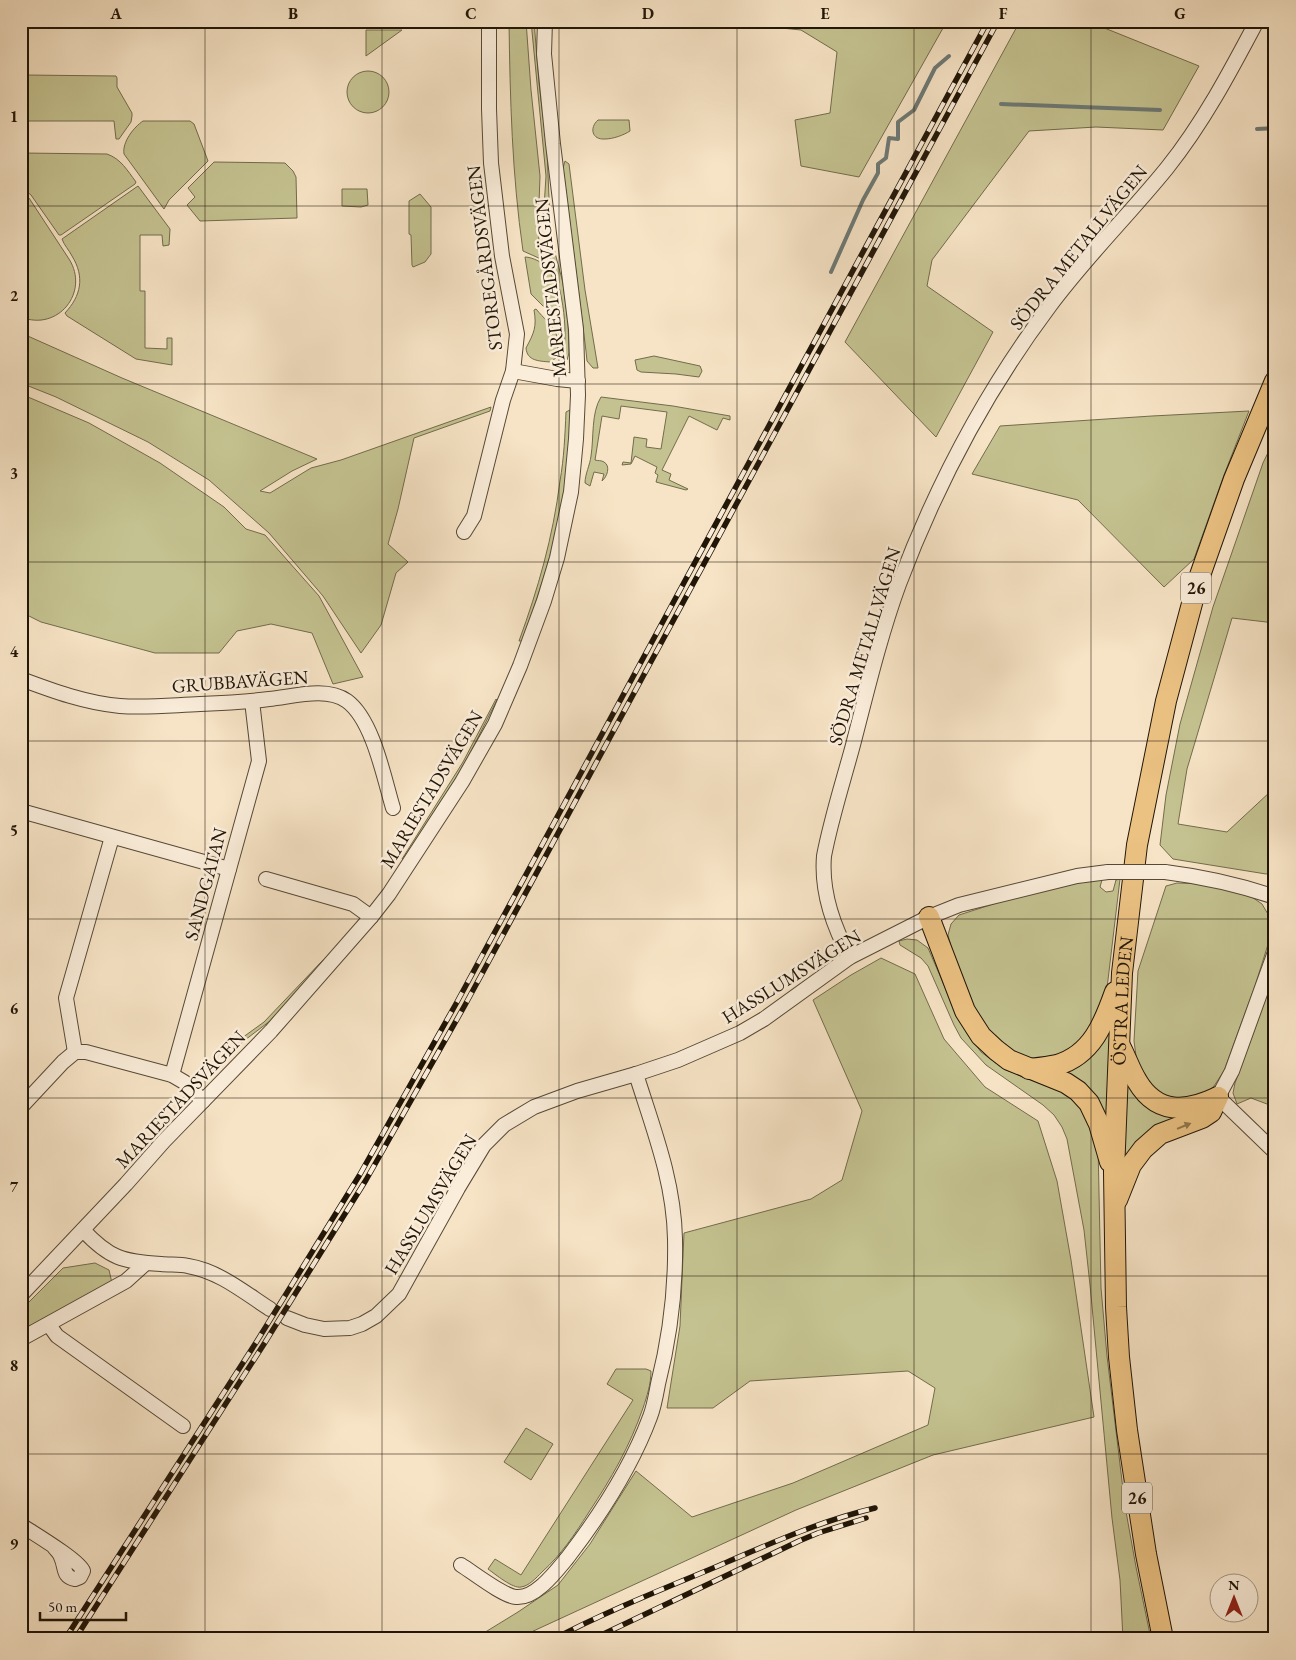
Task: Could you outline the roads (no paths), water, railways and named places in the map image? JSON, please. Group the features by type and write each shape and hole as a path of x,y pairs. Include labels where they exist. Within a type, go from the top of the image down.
{"highway":[{"name":"ÖSTRA LEDEN","path":"1163,1639 1146,1554 1126,1430 1118,1340 1114,1172 1122,973 1137,845 1166,701 1202,572 1234,479 1275,381"},
{"path":"929,917 965,1011 981,1036 1009,1060 1066,1083 1078,1091 1089,1103 1099,1124 1103,1142 1114,1172"},
{"path":"1029,1069 1056,1065 1071,1060 1083,1051 1097,1035 1104,1021 1122,973"},
{"path":"1118,1043 1136,1080 1148,1096 1167,1107 1192,1107 1218,1097"},
{"path":"1114,1208 1131,1166 1143,1149 1160,1134 1202,1118 1211,1112 1218,1097"}],"street":[{"name":"STOREGÅRDSVÄGEN","path":"464,532 474,516 503,400 514,371 517,334 502,256 491,163 489,21"},
{"name":"MARIESTADSVÄGEN","path":"21,1295 164,1141 271,1031 371,917 393,887 471,766 494,724 529,642 544,602 557,558 571,492 576,439 578,381 576,328 553,144 544,54 545,21"},
{"name":"SÖDRA METALLVÄGEN","path":"850,958 841,942 829,908 822,870 824,856 874,666 898,587 915,544 952,463 982,408 1024,343 1050,306 1167,168 1193,132 1221,87 1257,21"},
{"name":"STOREGÅRDSVÄGEN","path":"514,371 578,381"},
{"name":"GRUBBAVÄGEN","path":"21,680 68,696 119,706 159,706 252,701 318,693 334,695 347,702 360,716 376,749 393,808"},
{"name":"SANDGATAN","path":"172,1074 259,761 252,701"},
{"path":"21,812 229,869"},
{"path":"75,1052 66,998 112,837"},
{"name":"HASSLUMSVÄGEN","path":"287,1318 305,1325 331,1329 350,1328 376,1316 399,1294 484,1145 504,1125 534,1107 577,1091 678,1060 740,1033 764,1019 850,958 957,901 1077,876 1108,872 1165,872 1204,877 1275,897"},
{"path":"266,879 353,904 371,917"},
{"path":"1275,952 1232,1071 1218,1097 1275,1152"},
{"path":"21,1107 63,1062 75,1052 86,1052 172,1074 184,1082 203,1101"},
{"path":"461,1565 503,1592 516,1597 535,1592 555,1573 588,1532 624,1476 651,1416 670,1327 675,1238 669,1181 636,1074"},
{"path":"83,1230 104,1250 121,1259 189,1266 220,1277 270,1309"},
{"path":"21,1339 126,1281 146,1263"},
{"path":"49,1325 57,1336 183,1426"},
{"path":"21,1526 54,1547"}],"waterway":[{"path":"831,272 863,200 878,173 878,164 886,158 889,138 898,139 898,122 914,110 935,68 949,56"},
{"path":"1001,104 1160,110"},
{"path":"1257,129 1275,128"}],"railway":[{"path":"65,1639 257,1341 359,1176 457,1002 988,21"},
{"path":"75,1639 264,1344 366,1180 465,1005 998,21"},
{"path":"554,1639 615,1610 776,1541 834,1519 875,1508"},
{"path":"593,1639 799,1541 866,1518"}]}
